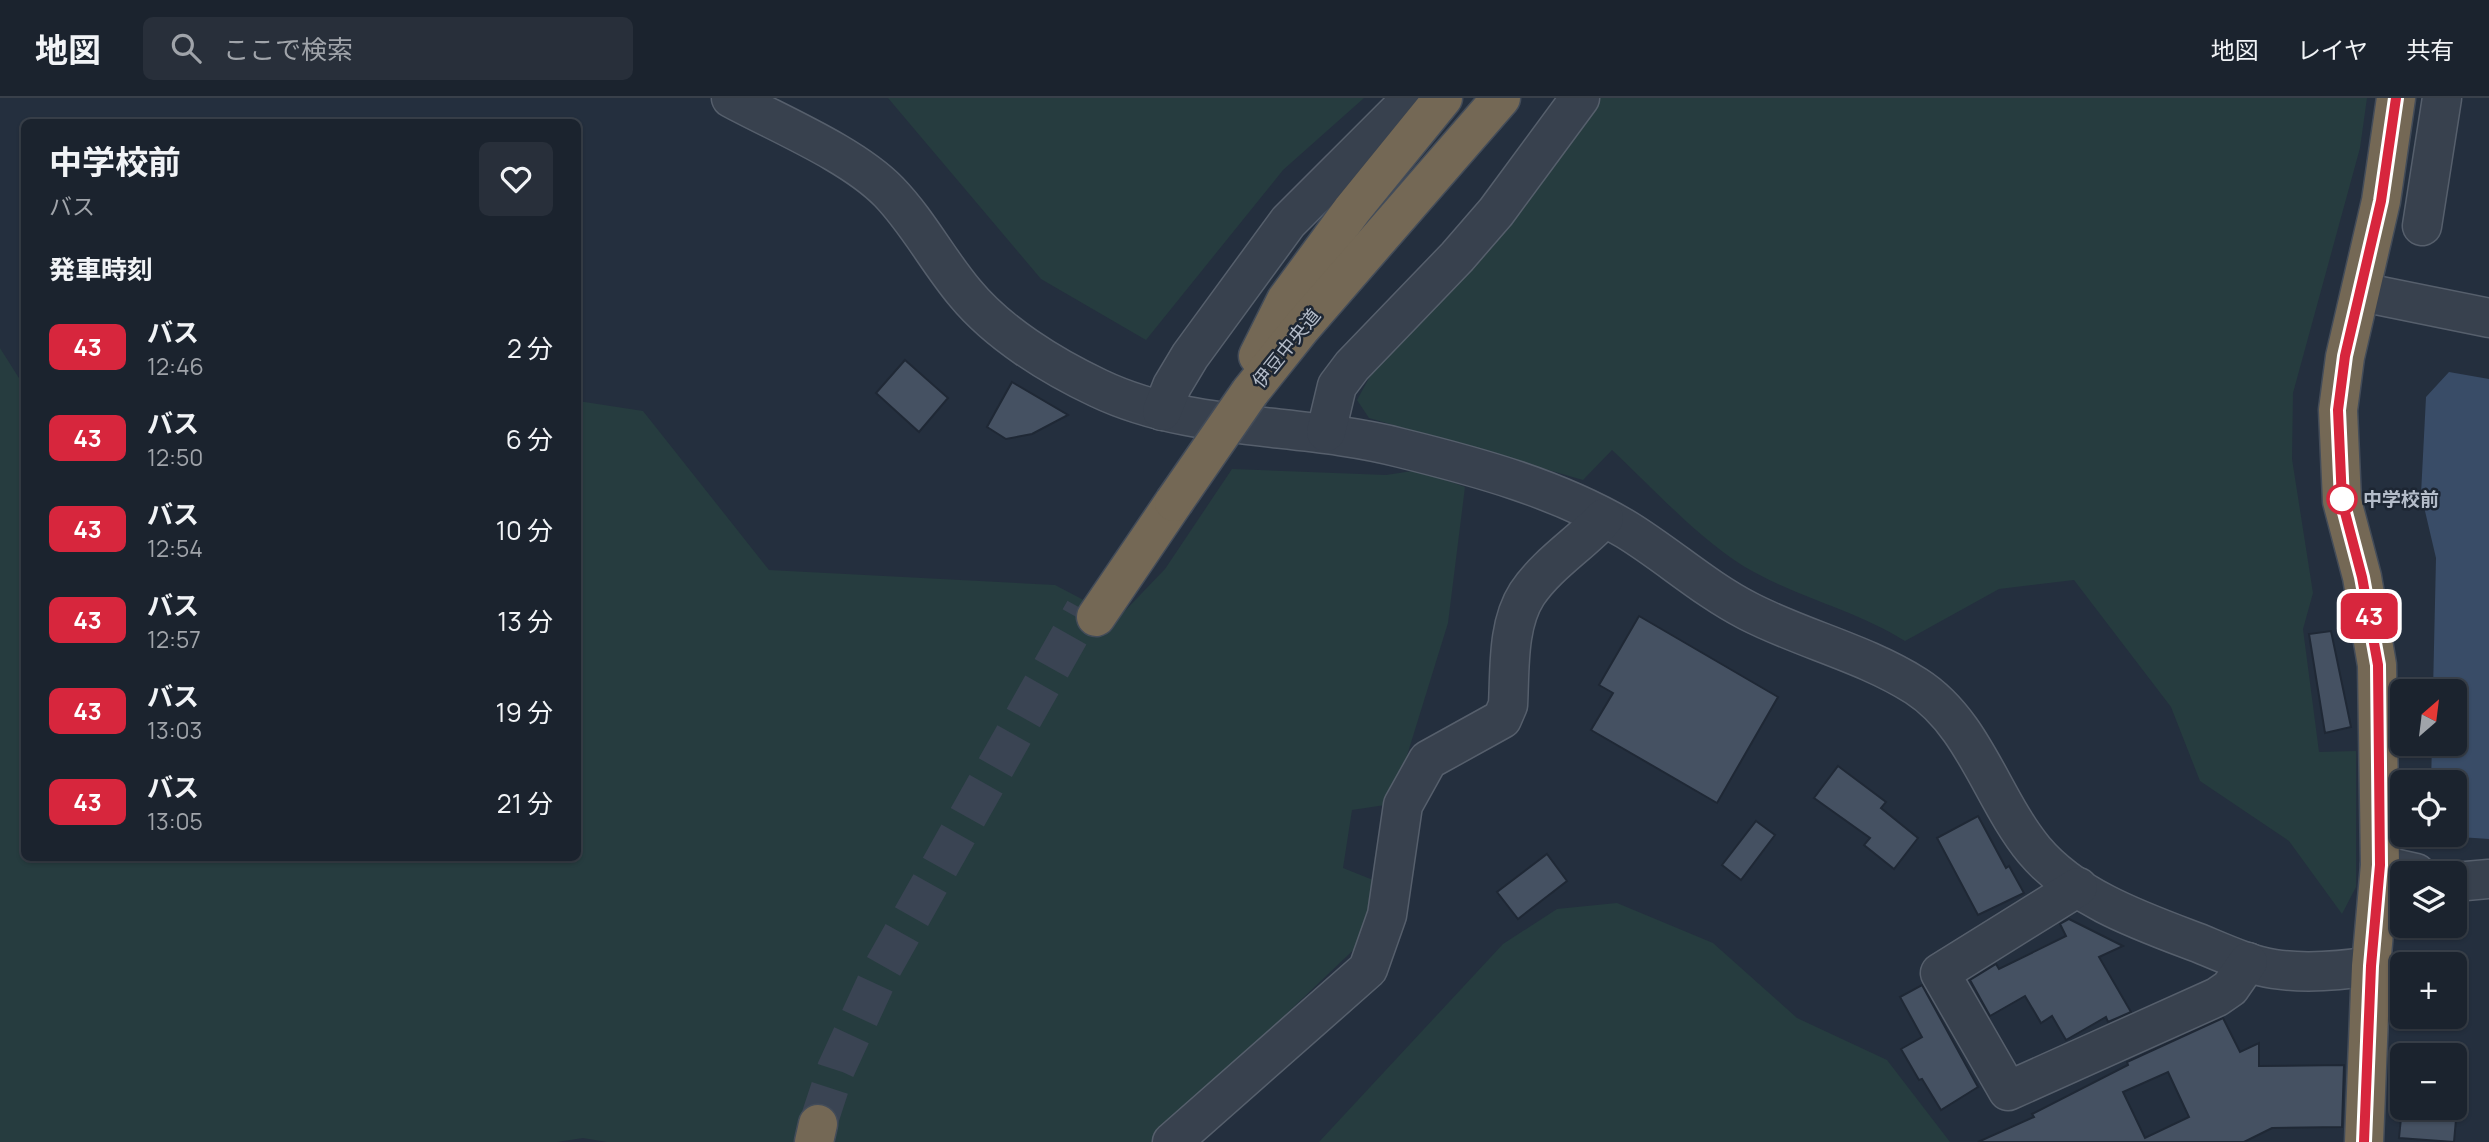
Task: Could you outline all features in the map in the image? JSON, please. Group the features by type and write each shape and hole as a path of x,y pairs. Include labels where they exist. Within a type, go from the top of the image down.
{"highway":[{"path":"1247,382 1286,300 1352,210 1443,98"},
{"name":"伊豆中央道","path":"1090,613 1247,382 1482,98"},
{"name":"伊豆中央道","path":"1247,382 1301,327 1501,98"},
{"path":"1400,213 1521,98"},
{"path":"2364,1142 2371,966 2380,865 2378,665 2362,577 2342,501 2338,410 2345,356 2381,201 2396,98"}],"street":[{"path":"731,98 869,175 891,194 969,298 1013,335 1090,384 1162,411 1190,418 1326,432 1383,443 1575,502 1604,518 1734,604 1777,626 1830,645 1887,671 1931,697 1969,744 2032,848 2052,869 2112,908 2248,962 2273,969 2328,972 2371,966"},
{"path":"1162,411 1172,386 1190,356 1288,222 1412,98"},
{"path":"1326,432 1337,386 1352,366 1473,239 1580,98"},
{"path":"2422,226 2442,98"},
{"path":"2361,292 2489,318"},
{"path":"1172,1142 1368,969 1387,915 1403,805 1428,760 1502,719 1508,705 1517,617 1527,595 1543,575 1604,518"},
{"path":"2380,865 2390,867"},
{"path":"2467,881 2489,879"},
{"path":"2078,887 1940,973 2008,1091 2217,997 2238,979 2248,962"}],"green space":[{"path":"888,98 1364,98 1283,170 1146,340 1041,279"},
{"path":"1600,98 2367,98 2360,148 2293,393 2292,459 2313,593 2303,629 2319,752 2356,751 2356,887 2342,914 2289,841 2200,781 2171,707 2074,580 1999,589 1905,641 1868,621 1773,581 1736,561 1698,532 1612,450 1583,480 1369,418 1357,400 1374,369 1539,182"},
{"path":"0,348 21,381 21,861 581,861 581,401 643,411 769,570 1055,585 1118,618 1165,569 1232,469 1386,475 1419,470 1465,487 1448,623 1392,804 1352,810 1343,868 1373,880 1368,936 1152,1142 607,1142 583,1138 557,1142 0,1142"},
{"path":"1617,903 1713,943 1797,1018 1887,1060 1950,1142 1319,1142 1503,944 1557,909"}],"water":[{"path":"2449,372 2489,379 2489,839 2467,838 2467,770 2431,770 2432,756 2468,756 2468,679 2433,679 2436,558 2421,494 2426,397"}],"building":[{"path":"905,360 948,398 919,432 876,393"},
{"path":"1012,382 1068,415 1032,434 1006,439 987,427"},
{"path":"1639,616 1778,697 1717,803 1591,730 1613,693 1599,685"},
{"path":"2331,631 2351,727 2325,733 2309,634"},
{"path":"1838,766 1886,802 1881,808 1918,838 1894,869 1864,845 1870,838 1814,798"},
{"path":"1978,816 2006,868 2009,866 2024,893 1978,915 1937,838"},
{"path":"1756,821 1775,835 1741,880 1722,865"},
{"path":"1547,854 1567,881 1518,919 1497,892"},
{"path":"2069,919 2123,946 2099,957 2131,1012 2108,1022 2106,1017 2066,1040 2052,1016 2041,1023 2025,996 1990,1016 1970,980 1996,964 1999,969 2066,936 2060,924"},
{"path":"1922,985 1978,1087 1941,1110 1901,1049 1922,1037 1900,997"},
{"path":"2223,1018 2240,1052 2259,1043 2259,1066 2344,1065 2342,1127 2272,1128 2244,1142 1978,1142 2034,1117 2032,1114 2128,1065 2127,1062","holes":["2168,1072 2189,1117 2145,1138 2123,1092"]},
{"path":"2401,1120 2456,1120 2454,1142 2399,1138"}],"tunnel":[{"path":"818,1124 836,1069 882,969 1084,610"}],"bus line":[{"name":"43","path":"2364,1142 2371,966 2380,865 2378,665 2362,577 2342,501 2338,410 2345,356 2381,201 2396,98"}],"place":[{"name":"中学校前","path":"2342,499"}]}
